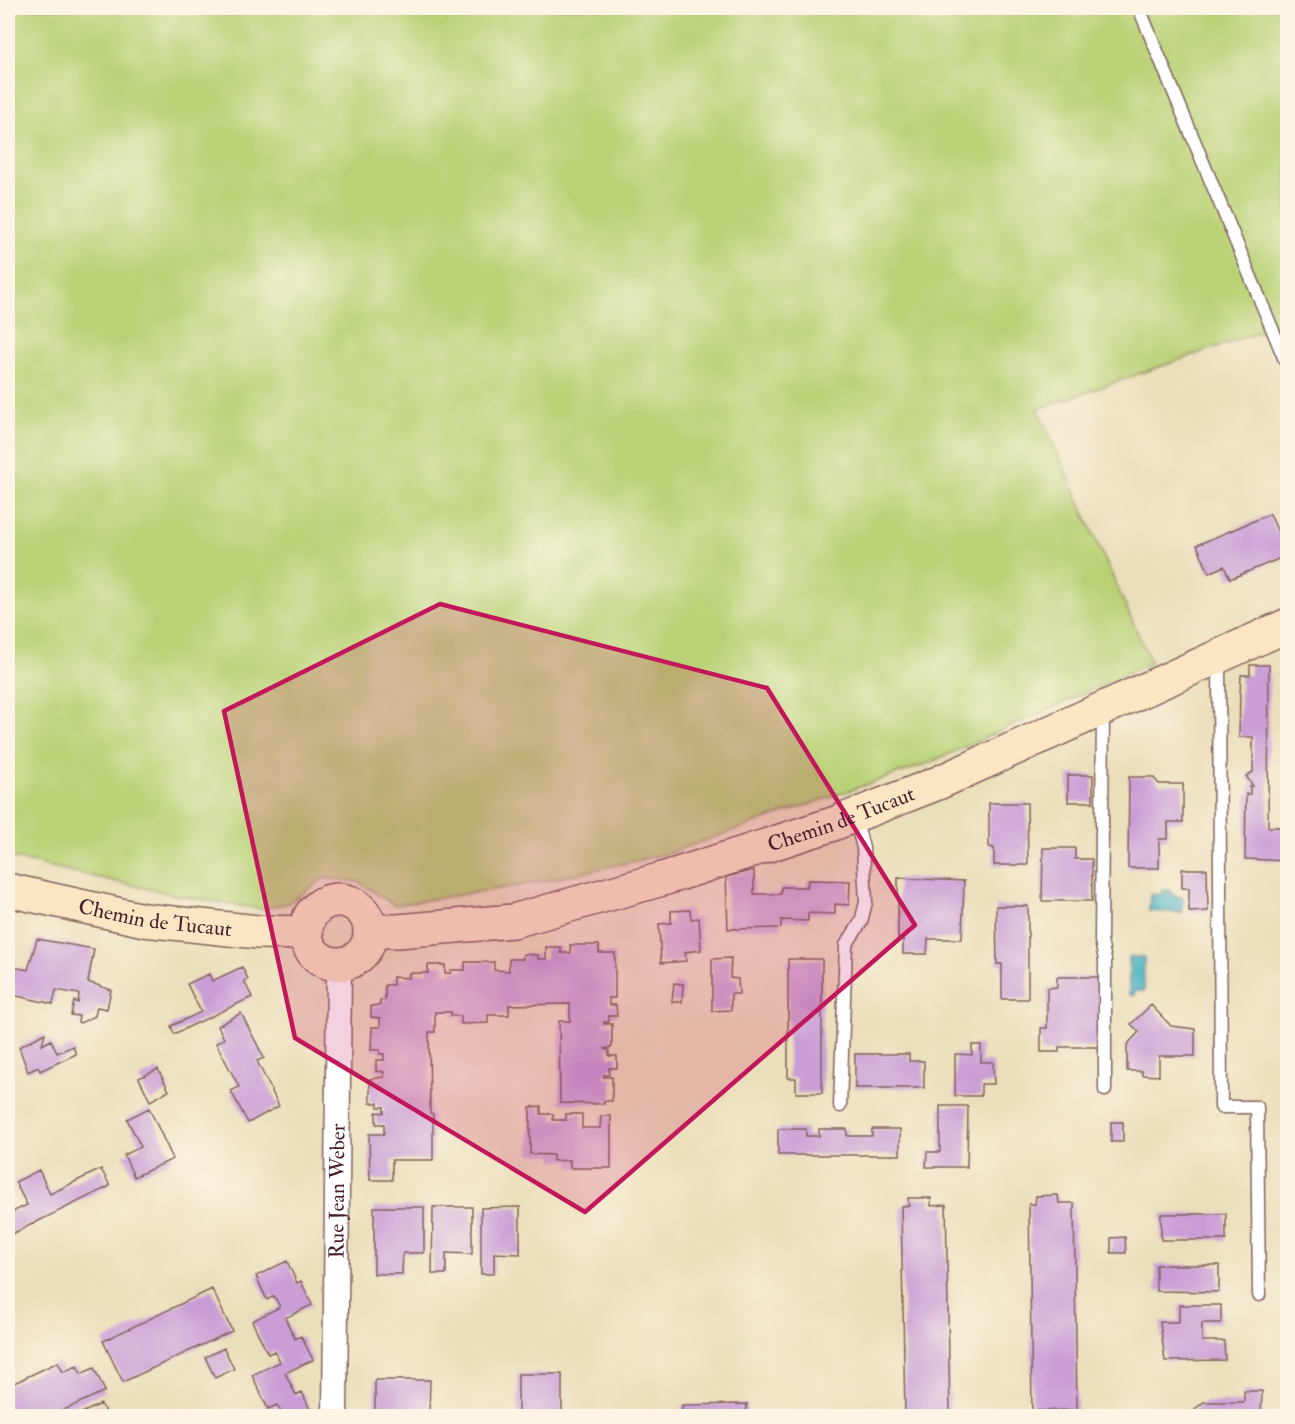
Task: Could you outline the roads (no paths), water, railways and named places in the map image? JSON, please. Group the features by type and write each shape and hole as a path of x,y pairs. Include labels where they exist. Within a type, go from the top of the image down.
{"main road":[{"name":"Chemin de Tucaut","path":"371,931 398,931 513,921 677,874 855,816 938,783 1287,625"},
{"name":"Chemin de Tucaut","path":"8,890 144,920 258,932 305,933"},
{"path":"339,899 352,902 362,909 371,931 369,942 362,954 351,962 339,965 326,963 316,956 308,946 305,933 307,920 314,909 325,902 339,899"}],"street":[{"name":"Rue Jean Weber","path":"335,1416 339,965"}],"lane":[{"path":"1139,8 1287,367"},
{"path":"1219,655 1221,1107 1257,1107 1259,1295"},
{"path":"1103,708 1101,941 1105,960 1104,1090"},
{"path":"840,1106 846,945 861,922 866,902 863,848 855,816"}],"water":[{"path":"1163,890 1170,890 1173,896 1183,897 1182,913 1149,911 1150,894 1160,895"},
{"path":"1129,957 1144,957 1144,991 1135,991 1134,996 1129,994"}]}
